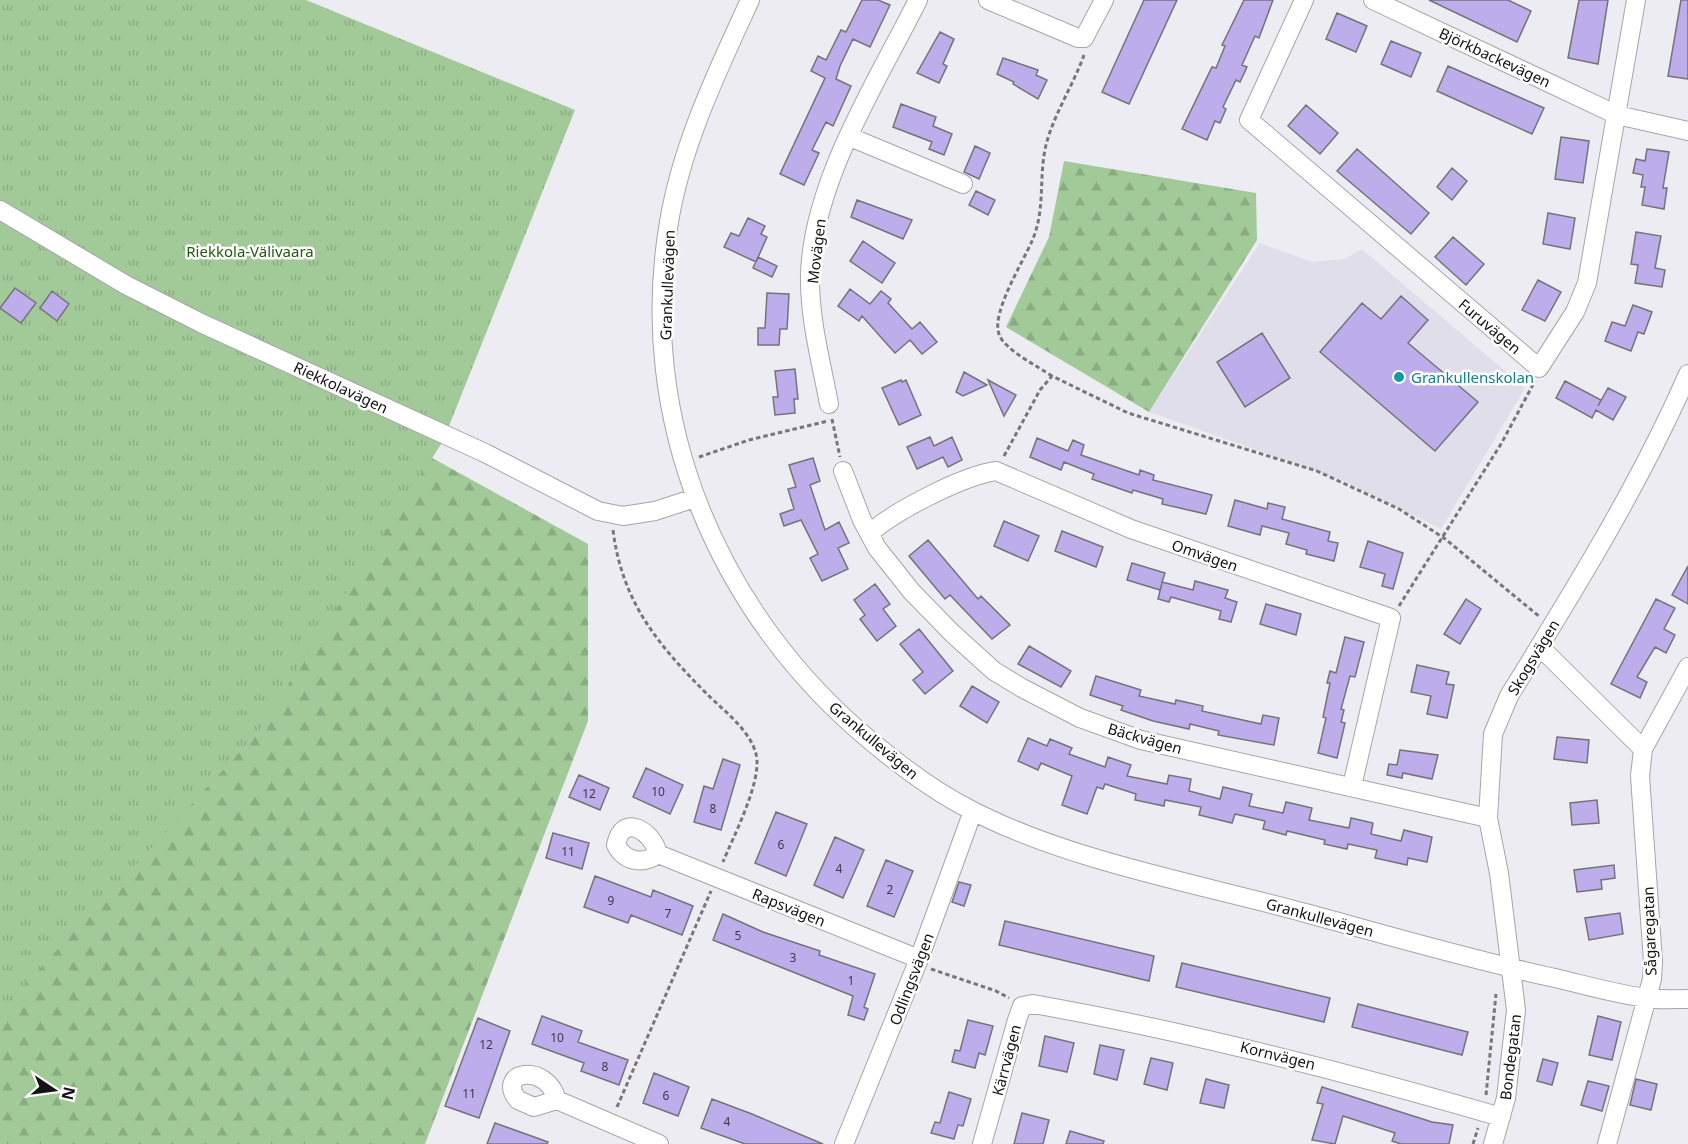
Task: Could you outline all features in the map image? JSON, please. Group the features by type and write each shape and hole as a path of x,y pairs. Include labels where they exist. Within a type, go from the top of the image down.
{"street":[{"name":"Grankullevägen","path":"750,0 690,138 668,225 662,323 668,387 683,463 695,498 727,567 766,632 803,678 844,719 910,773 973,811 1028,834 1110,861 1512,969 1647,999 1688,999"},
{"name":"Movägen","path":"831,412 812,316 810,274 820,214 834,170 918,0"},
{"path":"988,0 1078,38 1084,38 1104,0"},
{"name":"Furuvägen","path":"1304,0 1249,120 1539,368"},
{"name":"Björkbackevägen","path":"1373,0 1617,115 1688,131"},
{"path":"1539,368 1575,312 1587,283 1636,0"},
{"path":"850,137 963,184"},
{"name":"Riekkolavägen","path":"0,210 126,285 202,324 485,453 597,511 624,516 655,512 695,498"},
{"name":"Skogsvägen","path":"1512,969 1488,818 1493,734 1509,696 1540,647 1640,472 1668,420 1688,374"},
{"name":"Bäckvägen","path":"843,471 877,548 912,592 994,671 1022,688 1080,718 1141,740 1488,818"},
{"path":"870,533 884,520 968,479 996,471"},
{"name":"Omvägen","path":"996,471 1131,529 1391,618"},
{"path":"1352,786 1391,618"},
{"path":"1540,647 1643,749"},
{"name":"Sågaregatan","path":"1607,1144 1647,999 1653,962 1640,776 1643,749 1688,667"},
{"name":"Odlingsvägen","path":"844,1144 917,966 973,811"},
{"name":"Rapsvägen","path":"658,854 917,966"},
{"name":"Bondegatan","path":"1493,1144 1501,1117 1514,1050 1516,1010 1512,969"},
{"name":"Kärrvägen","path":"982,1144 1022,1006 1033,1004 1051,1007"},
{"name":"Kornvägen","path":"1051,1007 1173,1030 1267,1052 1501,1117"},
{"path":"556,1100 659,1144"}],"path":[{"path":"1084,38 1084,56 1048,139 1043,163 1041,218 1006,295 999,320 998,334 1005,344 1052,376 1128,413 1317,471 1399,509 1444,538 1551,626"},
{"path":"1391,618 1444,538 1533,391 1539,368"},
{"path":"996,471 1040,390 1052,376"},
{"path":"683,463 831,412 843,471"},
{"path":"610,1123 717,878 756,774 756,754 747,736 654,638 632,597 615,546 611,513"},
{"path":"917,966 996,991 1022,1006"}],"shaded area":[{"path":"1260,243 1312,262 1344,259 1362,249 1525,388 1441,529 1344,481 1149,412"}],"green space":[{"name":"Riekkola-Välivaara","path":"0,0 306,0 575,110 443,441 258,732 0,1012"},
{"path":"1064,161 1256,193 1257,240 1149,412 1006,327 1049,237"},
{"path":"0,383 329,401 588,544 588,721 425,1144 0,1144"}],"building":[{"path":"862,0 878,0 890,5 870,47 853,39 840,66 836,79 851,86 833,126 826,122 812,150 819,153 804,185 780,174 825,78 811,71 818,56 826,60 841,30 846,32"},
{"path":"1144,0 1177,0 1129,104 1102,92"},
{"path":"1244,0 1273,0 1259,38 1255,36 1242,65 1247,67 1240,82 1236,80 1223,107 1226,109 1220,123 1215,121 1207,140 1182,129 1212,67 1216,68 1225,46 1222,45"},
{"path":"1429,0 1508,0 1531,11 1517,42"},
{"path":"1579,0 1608,0 1598,64 1568,58"},
{"path":"1681,0 1688,0 1688,79 1668,76"},
{"path":"1337,13 1367,26 1356,52 1326,39"},
{"path":"940,32 954,39 943,64 947,66 939,83 917,73"},
{"path":"1391,41 1421,53 1411,77 1381,64"},
{"path":"1003,58 1038,70 1036,75 1047,80 1038,99 1013,84 1014,82 997,74"},
{"path":"1448,66 1544,108 1532,134 1437,91"},
{"path":"901,104 936,117 933,126 952,134 944,155 929,149 932,142 893,127"},
{"path":"1306,105 1338,133 1320,154 1288,126"},
{"path":"1561,137 1589,141 1583,183 1555,179"},
{"path":"975,146 990,153 979,179 964,172"},
{"path":"1357,149 1429,213 1411,234 1337,171"},
{"path":"1647,149 1669,152 1663,188 1667,188 1664,209 1642,205 1645,187 1641,187 1643,175 1633,173 1636,159 1645,161"},
{"path":"1452,168 1467,181 1452,200 1437,187"},
{"path":"976,191 995,200 988,215 969,205"},
{"path":"857,200 912,220 903,239 851,217"},
{"path":"1548,213 1575,218 1570,249 1543,244"},
{"path":"748,218 765,226 761,234 767,237 756,262 724,247 731,233 739,236"},
{"path":"1636,232 1661,236 1655,268 1665,270 1662,287 1635,283 1638,265 1631,264"},
{"path":"1453,237 1484,264 1466,285 1435,257"},
{"path":"863,241 895,263 882,283 850,261"},
{"path":"758,257 777,266 772,277 753,268"},
{"path":"1538,280 1561,292 1545,321 1522,310"},
{"path":"15,288 36,303 21,323 0,308"},
{"path":"850,289 870,304 881,291 891,299 888,303 912,329 920,322 937,342 922,354 910,340 895,353 862,316 859,321 838,306"},
{"path":"52,291 69,304 57,321 40,308"},
{"path":"767,293 789,294 787,329 780,329 779,345 758,345 758,328 765,328"},
{"name":"Grankullenskolan","path":"1401,296 1428,320 1408,343 1478,402 1435,451 1320,352 1362,303 1381,319"},
{"path":"1633,305 1652,312 1644,334 1638,332 1631,351 1605,341 1612,322 1625,326"},
{"path":"1262,333 1290,378 1245,407 1217,362"},
{"path":"795,369 798,399 794,399 795,413 775,415 773,397 778,397 775,371"},
{"path":"964,372 987,385 963,396 956,392"},
{"path":"901,380 902,382 906,380 921,415 899,425 882,388"},
{"path":"988,380 1016,395 1004,416"},
{"path":"1565,381 1601,400 1598,406 1608,388 1626,397 1613,420 1596,410 1592,418 1556,398"},
{"path":"930,437 934,446 952,437 962,460 948,467 943,457 917,469 907,447"},
{"path":"1037,438 1068,451 1073,440 1084,445 1081,455 1139,475 1140,470 1154,475 1153,480 1212,495 1206,514 1162,504 1163,499 1133,490 1132,493 1092,479 1094,474 1064,462 1061,470 1030,457"},
{"path":"813,458 820,481 810,485 825,530 839,522 849,543 838,548 848,569 822,581 810,558 818,554 801,520 784,526 780,514 794,509 788,489 796,487 789,465"},
{"path":"1235,500 1267,509 1268,503 1285,507 1282,519 1330,532 1328,541 1338,543 1334,561 1306,554 1307,550 1286,544 1289,533 1262,526 1260,535 1228,526"},
{"path":"1004,521 1039,536 1028,561 994,546"},
{"path":"1062,531 1103,547 1096,567 1055,551"},
{"path":"928,540 978,599 981,596 1010,625 992,639 950,595 945,599 909,556"},
{"path":"1368,541 1403,553 1393,589 1382,586 1385,574 1360,567"},
{"path":"1132,563 1165,573 1162,582 1193,590 1195,581 1228,590 1225,598 1237,602 1231,622 1219,619 1221,611 1171,597 1169,602 1158,599 1162,583 1160,590 1127,580"},
{"path":"1688,566 1688,604 1672,595"},
{"path":"875,584 890,604 883,609 896,626 877,641 860,619 865,615 854,600"},
{"path":"1466,599 1481,609 1460,644 1444,634"},
{"path":"1656,599 1675,608 1664,629 1675,635 1666,653 1655,647 1637,677 1647,682 1640,698 1611,684"},
{"path":"1266,604 1301,614 1296,635 1260,624"},
{"path":"919,629 953,671 925,694 913,680 923,672 900,644"},
{"path":"1345,637 1364,642 1355,677 1350,676 1341,709 1344,710 1341,722 1345,723 1337,758 1318,753 1326,718 1323,717 1330,683 1327,683 1330,671 1336,673"},
{"path":"1029,646 1071,671 1061,687 1018,664"},
{"path":"1417,665 1449,672 1446,684 1454,685 1447,718 1427,714 1431,696 1411,692"},
{"path":"1096,676 1141,690 1139,696 1175,704 1176,700 1203,706 1202,711 1261,724 1263,715 1279,718 1274,745 1218,735 1219,731 1190,724 1189,729 1153,721 1121,710 1123,706 1090,695"},
{"path":"972,686 999,702 987,723 960,706"},
{"path":"1557,737 1589,740 1587,763 1554,759"},
{"path":"1028,738 1047,746 1050,739 1072,748 1069,754 1105,767 1108,757 1131,765 1127,776 1167,784 1169,775 1191,779 1189,791 1220,799 1223,787 1252,794 1249,806 1283,813 1286,802 1312,808 1309,820 1349,828 1351,818 1373,823 1371,834 1401,841 1404,830 1432,837 1427,862 1408,858 1407,865 1375,858 1377,850 1348,844 1347,849 1324,844 1325,840 1287,831 1286,835 1263,829 1265,821 1235,814 1232,823 1199,815 1201,807 1165,800 1164,806 1135,800 1136,794 1105,784 1103,789 1097,787 1087,814 1062,805 1072,776 1041,763 1038,770 1018,761"},
{"path":"1400,750 1438,755 1432,779 1403,773 1402,778 1387,775 1389,764 1397,765"},
{"path":"723,759 740,765 721,830 694,822 704,786 713,789"},
{"path":"646,768 683,785 670,814 633,797"},
{"path":"579,775 609,788 600,810 569,797"},
{"path":"1597,800 1599,823 1572,825 1570,803"},
{"path":"776,812 807,824 786,876 755,863"},
{"path":"553,833 589,843 582,869 546,858"},
{"path":"835,837 864,850 843,898 814,885"},
{"path":"886,860 913,871 894,917 867,906"},
{"path":"1614,865 1615,878 1601,880 1602,889 1577,892 1574,870"},
{"path":"595,876 651,897 653,890 693,906 682,935 631,915 628,923 584,907"},
{"path":"959,882 971,885 964,906 952,902"},
{"path":"1620,913 1623,934 1589,940 1585,918"},
{"path":"723,914 763,932 820,951 819,955 875,974 864,1007 868,1009 864,1020 848,1015 853,996 713,940"},
{"path":"1005,921 1154,956 1149,981 999,945"},
{"path":"1182,963 1330,998 1324,1022 1176,987"},
{"path":"1358,1004 1468,1032 1462,1055 1352,1027"},
{"path":"542,1016 582,1031 578,1042 628,1060 619,1085 581,1071 584,1063 532,1044"},
{"path":"1598,1016 1621,1022 1612,1060 1589,1055"},
{"path":"478,1018 510,1031 479,1118 445,1106"},
{"path":"968,1020 993,1026 985,1055 979,1053 975,1068 952,1062 955,1050 960,1051"},
{"path":"1045,1036 1074,1043 1067,1072 1039,1066"},
{"path":"1100,1045 1124,1050 1117,1080 1094,1074"},
{"path":"1151,1058 1173,1063 1167,1090 1144,1084"},
{"path":"1543,1059 1558,1063 1552,1085 1537,1081"},
{"path":"654,1073 689,1087 678,1116 643,1103"},
{"path":"1206,1079 1229,1085 1224,1108 1200,1103"},
{"path":"1636,1079 1657,1084 1651,1110 1630,1105"},
{"path":"1588,1081 1609,1086 1602,1111 1581,1105"},
{"path":"1322,1087 1432,1122 1453,1125 1449,1144 1401,1144 1392,1141 1395,1133 1343,1116 1335,1144 1312,1140 1323,1104 1317,1103"},
{"path":"949,1092 971,1099 963,1126 958,1125 954,1139 931,1133 935,1122 940,1123"},
{"path":"712,1099 823,1144 745,1144 701,1128"},
{"path":"1022,1113 1049,1120 1043,1144 1014,1144"},
{"path":"495,1123 548,1142 547,1144 487,1144"},
{"path":"1070,1131 1104,1141 1103,1144 1066,1144"}],"place":[{"name":"Grankullenskolan","path":"1399,377"}]}
